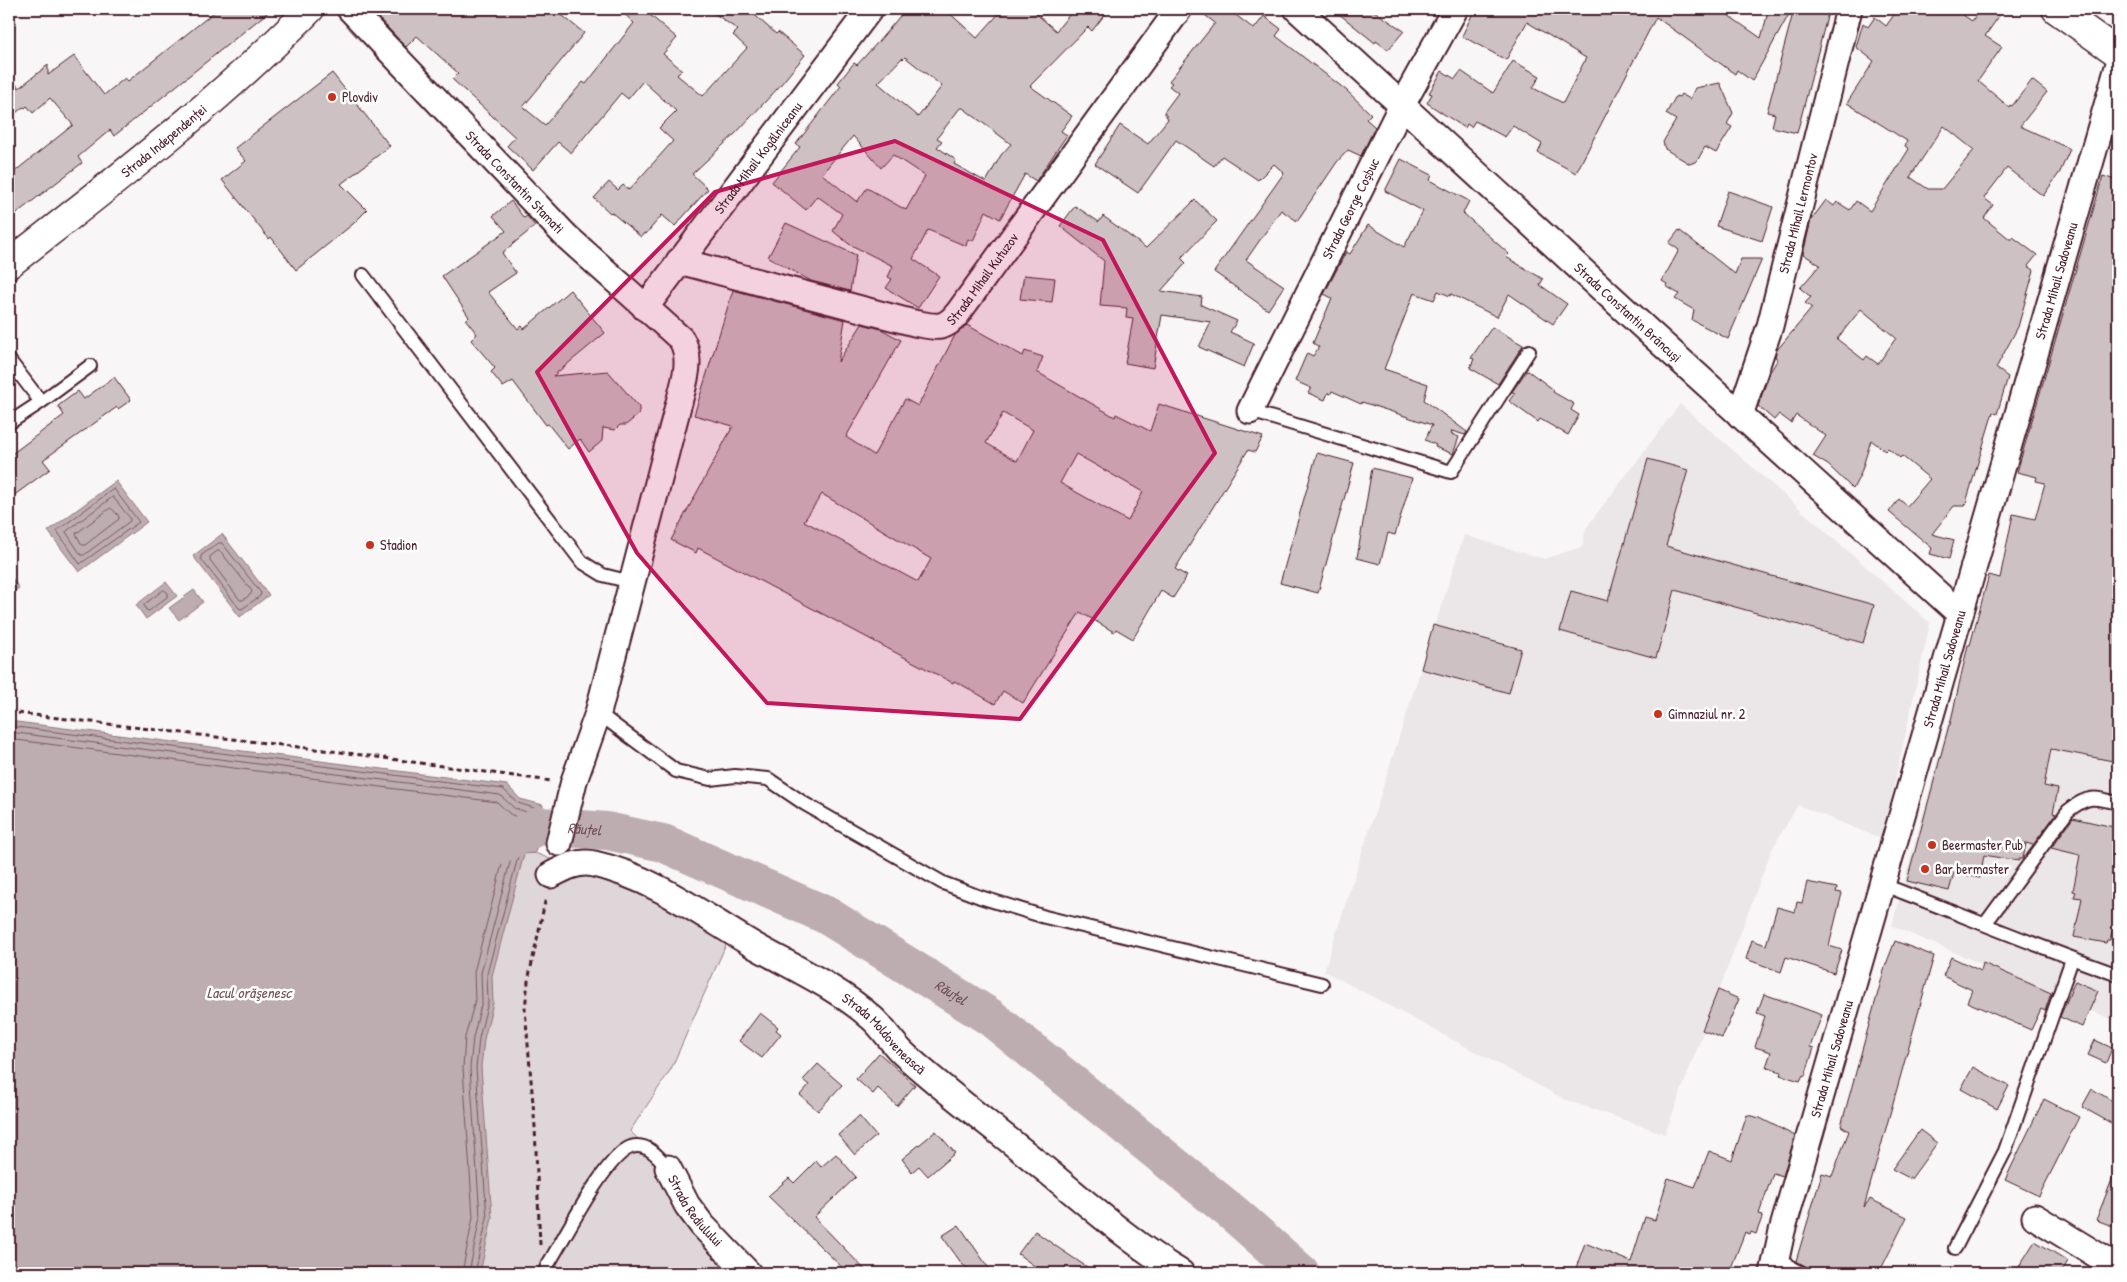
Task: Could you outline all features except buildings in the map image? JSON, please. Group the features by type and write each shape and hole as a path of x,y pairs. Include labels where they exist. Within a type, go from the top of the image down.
{"street":[{"name":"Strada Independenței","path":"9,264 175,133 267,52 310,9"},
{"name":"Strada Constantin Stamati","path":"350,9 566,236 645,308 670,327 686,346 688,358 685,375 631,582"},
{"name":"Strada Mihail Kogălniceanu","path":"645,308 870,9"},
{"name":"Strada Mihail Kutuzov","path":"680,261 914,324 943,327 951,322 958,313 1179,9"},
{"name":"Strada Constantin Brâncuși","path":"1297,9 1960,614"},
{"name":"Strada George Coșbuc","path":"1250,412 1402,105 1455,9"},
{"name":"Strada Mihail Lermontov","path":"1740,415 1770,326 1849,9"},
{"path":"2056,9 2118,53"},
{"name":"Strada Mihail Sadoveanu","path":"1774,1266 1881,884 2118,67"},
{"path":"559,843 571,793 598,713 631,582"},
{"name":"Strada Moldovenească","path":"551,876 573,865 592,863 617,871 652,886 711,917 754,945 839,994 873,1019 904,1055 1108,1221 1151,1254 1181,1273"},
{"name":"Strada Rediulului","path":"668,1168 687,1205 702,1225 748,1273"},
{"path":"2034,1217 2118,1268"}],"lane":[{"path":"363,275 582,562 603,575 631,582"},
{"path":"1250,412 1451,472 1529,351"},
{"path":"9,360 41,402"},
{"path":"9,423 90,366"},
{"path":"598,713 676,771 710,779 735,776 768,779 804,804 944,883 980,897 1045,917 1322,984"},
{"path":"1985,924 2068,811 2081,800 2100,798 2118,803"},
{"path":"1881,884 2118,975"},
{"path":"1955,1248 2005,1151 2072,958"},
{"path":"545,1273 547,1266 600,1177 623,1152 632,1147 648,1148 668,1168"},
{"path":"1774,1266 1802,1273"}],"path":[{"path":"9,712 340,752 571,793"},
{"path":"540,1250 535,1127 525,1009 537,932 551,876"}],"highlighted area":[{"path":"895,141 1103,240 1215,453 1020,719 767,703 637,553 537,372 715,192"}],"shaded area":[{"name":"Gimnaziul nr. 2","path":"1680,404 1930,623 1882,839 1798,805 1772,849 1665,1134 1566,1100 1324,971 1464,535 1544,559 1582,547 1586,528"},
{"path":"1954,702 2118,742 2118,1022 1892,926"},
{"path":"524,853 535,853 732,931 671,1069 630,1131 668,1168 752,1273 469,1273 471,1044"}],"water":[{"path":"116,481 147,522 79,572 48,531"},
{"path":"222,534 269,595 240,617 193,556"},
{"path":"9,574 19,588 9,595"},
{"path":"166,582 177,596 146,619 136,605"},
{"path":"194,590 203,602 179,620 169,608"},
{"name":"Lacul orăşenesc","path":"9,721 507,785 520,799 543,805 535,853 524,854 492,976 493,1003 484,1039 481,1067 492,1218 480,1273 9,1273"}],"waterway":[{"name":"Răuțel","path":"494,847 540,826 607,831 663,843 826,915 990,1017 1233,1213 1301,1273"}],"place":[{"name":"Plovdiv","path":"332,97"},
{"name":"Stadion","path":"370,545"},
{"name":"Gimnaziul nr. 2","path":"1658,714"},
{"name":"Beermaster Pub","path":"1932,845"},
{"name":"Bar bermaster","path":"1925,869"}]}
